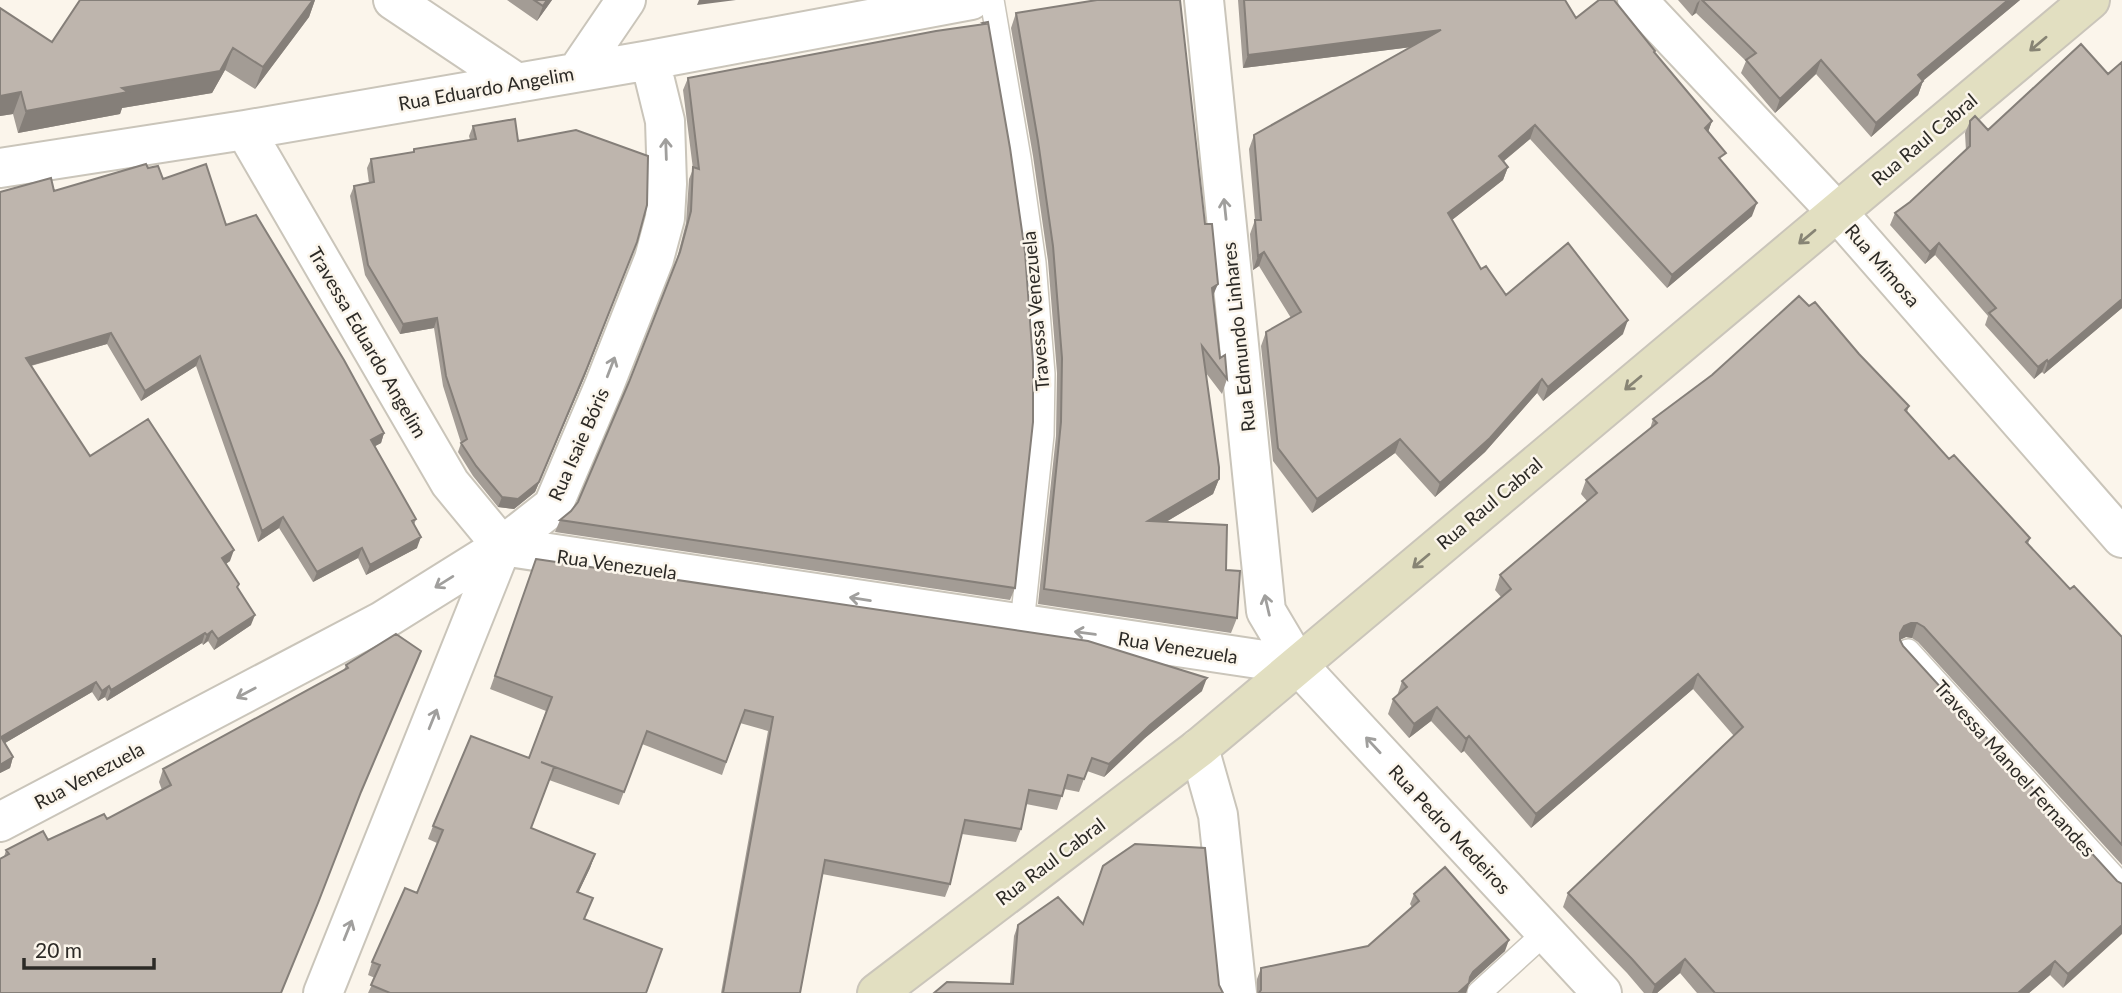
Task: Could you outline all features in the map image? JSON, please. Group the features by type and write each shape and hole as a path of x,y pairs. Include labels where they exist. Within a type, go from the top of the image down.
{"main road":[{"name":"Rua Raul Cabral","path":"877,993 1199,748 2090,0"}],"street":[{"path":"393,0 517,83"},
{"path":"577,72 626,0"},
{"name":"Rua Eduardo Angelim","path":"0,168 245,130 517,83 971,0"},
{"name":"Rua Edmundo Linhares","path":"1204,0 1266,611 1298,665"},
{"name":"Rua Mimosa","path":"1637,0 1837,212 2122,537"},
{"name":"Rua Isaie Bóris","path":"502,546 553,506 654,259 665,218 667,184 665,121 649,60"},
{"name":"Travessa Eduardo Angelim","path":"245,130 450,483 502,546"},
{"path":"323,993 502,546"},
{"name":"Rua Venezuela","path":"0,822 382,621 502,546 1298,665"},
{"name":"Rua Pedro Medeiros","path":"1298,665 1602,993"},
{"path":"1199,748 1218,814 1237,993"}],"lane":[{"name":"Travessa Venezuela","path":"992,0 1034,263 1043,374 1042,435 1022,624"},
{"name":"Travessa Manoel Fernandes","path":"1908,651 2122,886"},
{"path":"1479,993 1546,932"}],"building":[{"path":"80,0 313,0 263,67 233,48 220,71 122,88 128,92 26,111 21,92 0,96 0,8 52,42"},
{"path":"534,0 547,0 543,6"},
{"path":"1097,0 1180,0 1205,224 1212,224 1218,284 1212,288 1220,358 1225,355 1227,379 1202,346 1219,479 1148,521 1227,525 1226,570 1240,571 1237,618 1044,589 1061,422 1062,358 1053,246 1016,13"},
{"path":"1244,0 1565,0 1576,18 1599,0 1614,0 1712,121 1705,128 1726,153 1719,158 1757,203 1672,275 1535,125 1499,156 1508,167 1448,213 1481,269 1486,266 1506,295 1568,243 1628,320 1548,387 1542,379 1490,438 1440,483 1400,439 1317,499 1278,448 1266,332 1301,312 1264,252 1258,256 1255,220 1261,220 1254,135 1441,30 1248,55"},
{"path":"1702,0 2008,0 1918,75 1923,81 1876,123 1821,60 1780,99 1746,60 1756,53"},
{"path":"988,22 1025,252 1033,362 1033,422 1015,588 560,520 578,502 680,252 691,211 693,167 699,169 688,78"},
{"path":"2081,44 2108,74 2122,62 2122,299 2048,362 2047,360 2038,367 1989,313 1996,308 1939,243 1930,252 1895,213 1970,146 1970,121 1975,116 1988,130"},
{"path":"515,119 518,141 576,130 648,156 647,205 637,242 539,482 518,499 502,497 461,443 467,439 446,376 437,318 403,324 368,265 354,186 374,182 371,159 476,139 473,126"},
{"path":"146,164 148,168 158,166 163,179 206,164 226,225 256,215 344,360 384,433 371,440 416,519 412,521 421,537 370,565 362,548 317,572 283,517 262,531 200,356 145,391 111,333 26,358 90,456 148,419 234,550 222,558 255,615 218,639 212,631 207,635 205,633 111,690 109,686 102,691 96,682 1,737 13,757 0,765 0,192 51,178 54,191"},
{"path":"1799,296 1809,306 1815,302 1859,354 1909,406 1905,410 1949,459 1954,455 2030,538 2026,542 2070,589 2074,586 2122,637 2122,845 1924,627 1911,623 1904,626 1900,633 1903,646 2122,884 2122,925 2068,974 2055,961 2018,993 1715,993 1685,959 1655,985 1568,893 1743,727 1698,674 1536,814 1469,736 1466,739 1437,707 1414,724 1393,699 1407,687 1402,681 1511,589 1500,575 1597,493 1586,480 1657,423 1653,419 1712,375"},
{"path":"536,559 1088,641 1207,678 1150,725 1109,764 1092,758 1084,779 1068,775 1062,796 1029,790 1021,829 965,820 950,884 825,860 800,993 723,993 773,717 745,710 726,762 647,731 624,792 541,762 554,767 531,828 595,854 577,892 593,898 584,919 662,949 646,993 390,993 371,985 380,965 372,962 405,888 417,893 443,830 433,826 471,736 529,758 552,697 495,676"},
{"path":"396,634 421,651 361,792 281,993 0,993 0,859 9,854 6,850 43,831 48,840 104,814 107,819 171,785 163,769 348,668 346,665"},
{"path":"1135,844 1205,848 1219,985 1223,993 934,993 947,982 1013,984 1018,925 1058,897 1083,924 1103,866"},
{"path":"1445,867 1509,940 1473,972 1469,983 1458,993 1259,993 1261,968 1368,946 1419,901 1414,894"}]}
